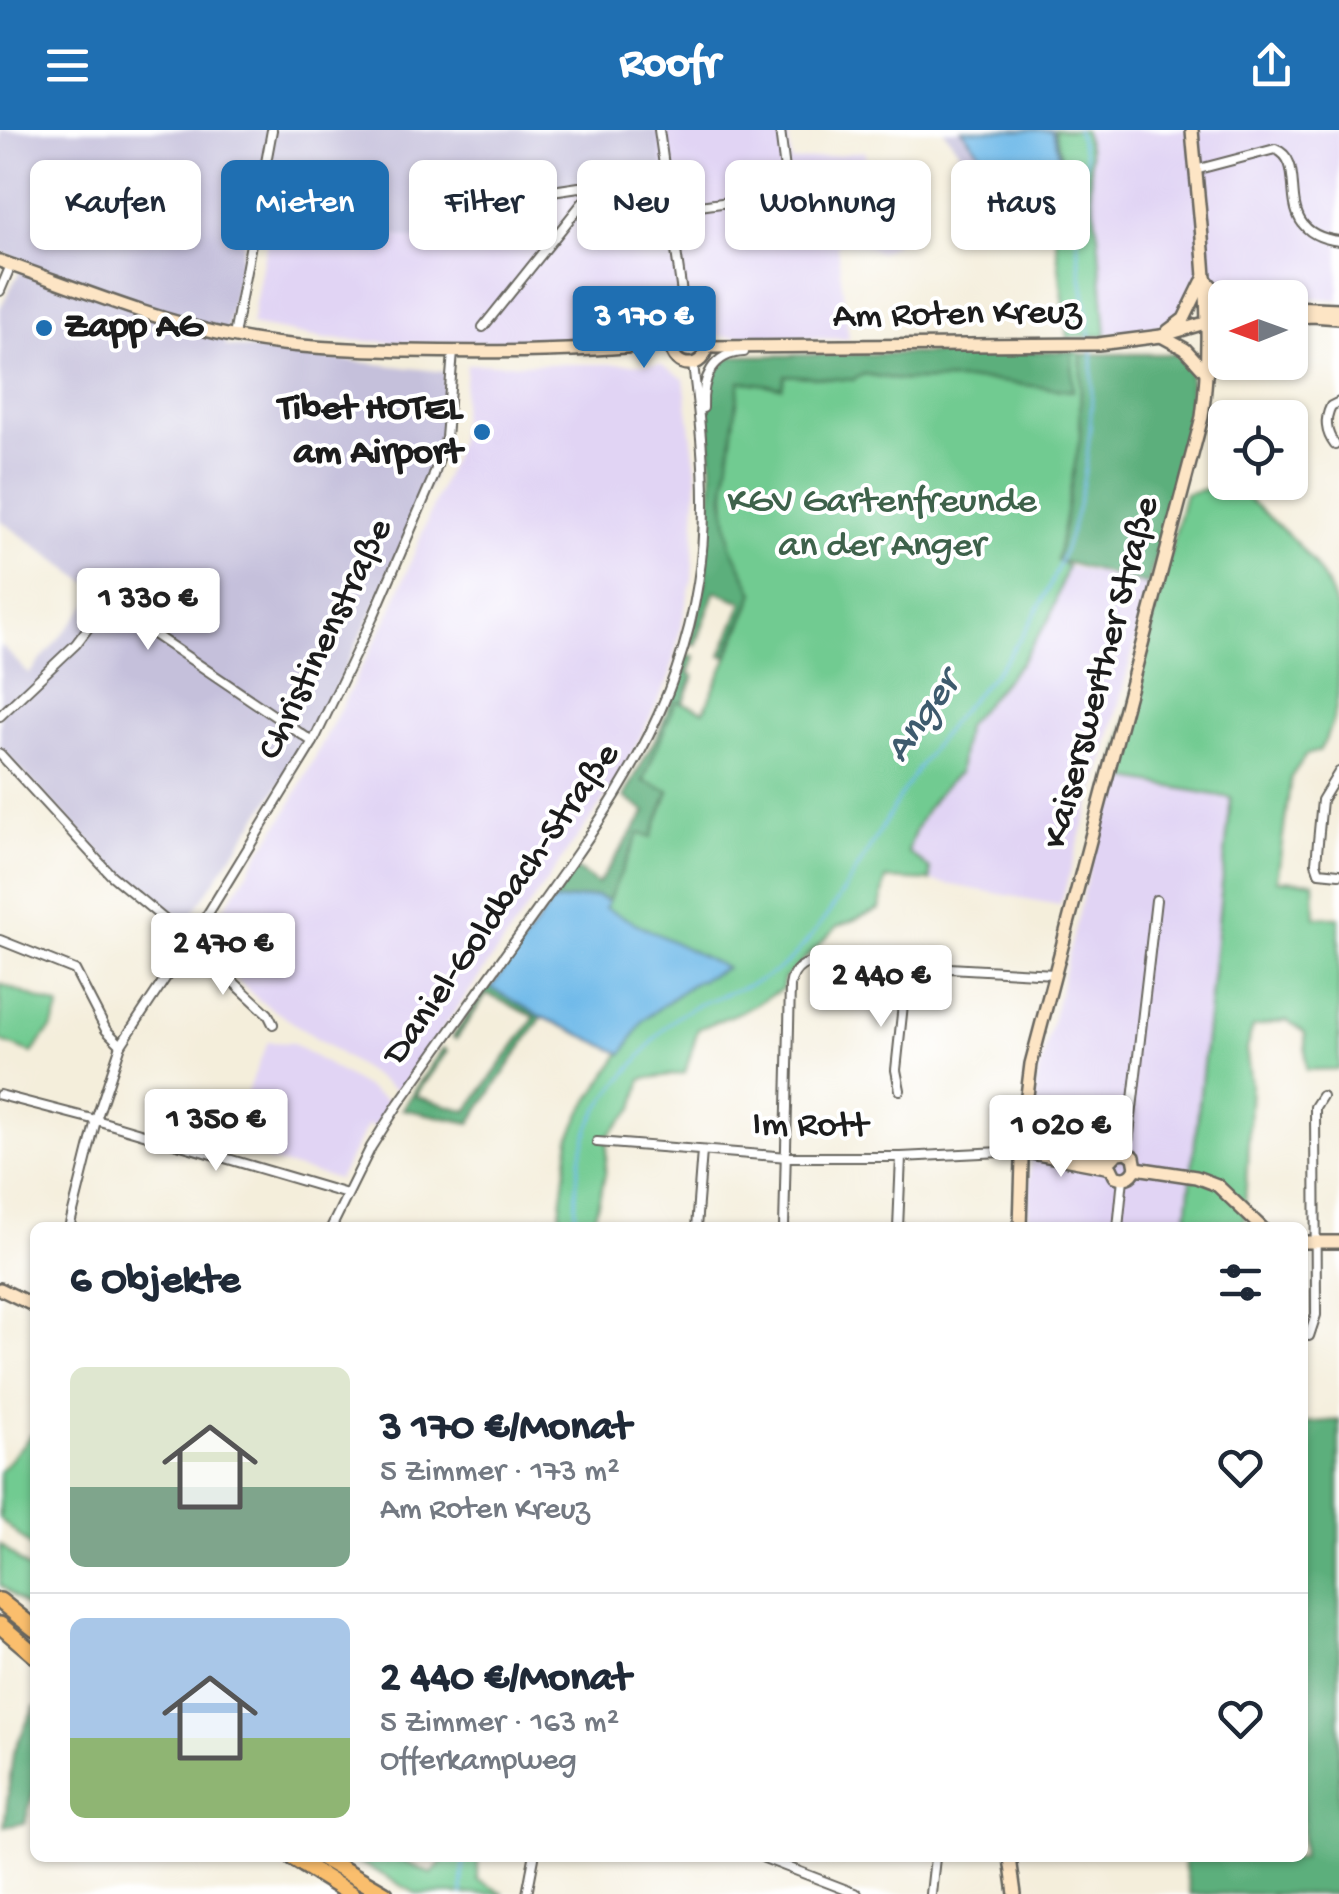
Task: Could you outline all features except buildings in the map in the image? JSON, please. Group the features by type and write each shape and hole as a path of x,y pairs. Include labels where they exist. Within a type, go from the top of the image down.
{"highway":[{"path":"0,1602 30,1625"},
{"path":"0,1625 30,1651"},
{"path":"300,1862 352,1894"},
{"path":"330,1862 385,1894"}],"street":[{"path":"234,336 272,130"},
{"path":"658,130 663,160"},
{"path":"780,130 784,160"},
{"name":"Kaiserswerther Straße","path":"1020,1222 1026,1092 1196,444 1207,373 1207,324 1192,130"},
{"path":"1196,170 1275,150 1282,152 1289,162 1295,212 1300,221 1313,234 1339,241"},
{"path":"482,327 577,210"},
{"path":"676,250 687,329"},
{"path":"0,291 5,263 152,317 234,336 322,348 453,352 672,348"},
{"path":"1207,373 1188,351 1161,336 1187,314 1204,278 1208,282"},
{"path":"1308,308 1339,309"},
{"path":"1308,318 1339,318"},
{"name":"Am Roten Kreuz","path":"707,346 1098,344 1161,336 1207,324"},
{"path":"687,329 698,332 707,346 703,358 693,364 679,361 672,348 677,334 687,329"},
{"path":"702,432 703,389 720,357 736,352 827,348"},
{"name":"Christinenstraße","path":"192,931 210,912 313,742 373,616 433,478 446,438 453,352"},
{"name":"Daniel-Goldbach-Straße","path":"334,1222 399,1103 586,843 647,744 677,671 698,581 704,516 702,432 693,364"},
{"path":"1335,445 1328,436 1327,416 1331,406 1339,402"},
{"path":"0,716 76,644 97,616 115,608 313,742"},
{"path":"1,756 111,875 176,929 192,931 190,946 122,1045 96,1120 70,1222"},
{"path":"1339,772 1322,800 1316,859 1319,872 1339,874"},
{"path":"1127,1152 1156,900"},
{"path":"0,940 79,974 106,1030 122,1045"},
{"path":"190,946 268,1014 273,1024"},
{"path":"784,1222 791,977 800,967 812,961 1054,974"},
{"path":"900,1090 896,1070 906,967"},
{"path":"0,1095 347,1194"},
{"path":"1309,1336 1315,1325 1309,1242 1315,1107 1322,1096"},
{"name":"Im Rott","path":"597,1142 788,1157 901,1157 1022,1150"},
{"path":"1022,1150 1044,1148 1111,1163"},
{"path":"696,1222 702,1150"},
{"path":"1127,1152 1134,1157 1136,1168 1132,1176 1124,1178 1115,1176 1111,1163 1118,1153 1127,1152"},
{"path":"898,1222 901,1157"},
{"path":"1136,1168 1196,1177 1217,1185 1256,1222"},
{"path":"1119,1222 1124,1178"},
{"path":"1309,1242 1339,1242"},
{"path":"0,1289 30,1304"},
{"path":"527,1894 533,1862"},
{"path":"774,1862 857,1894"},
{"path":"796,1871 801,1862"},
{"path":"930,1894 934,1862"},
{"path":"1010,1862 1014,1894"}],"shaded area":[{"path":"0,130 657,130 661,160 577,160 577,194 557,197 557,160 409,160 409,238 389,235 389,160 221,160 221,250 243,250 225,346 445,372 442,431 432,478 374,608 310,740 191,916 180,916 125,879 0,748 0,644 29,674 99,591 0,520 0,308 25,262 0,252"},
{"path":"657,130 787,130 792,160 725,160 725,250 838,250 849,339 713,336 705,326 692,320 679,321 662,337 436,344 326,339 251,325 265,250 389,250 389,235 409,238 409,250 557,250 557,197 577,194 577,250 705,250 705,160 660,160"},
{"path":"943,130 1054,130 1062,160 966,160"},
{"path":"1084,130 1339,130 1339,300 1308,298 1308,280 1208,280 1208,284 1192,285 1186,304 1175,319 1158,327 1106,335 1090,156"},
{"path":"865,151 866,160 805,160"},
{"path":"467,364 660,364 684,379 697,478 692,578 669,678 622,774 398,1092 259,1000 200,945 286,813 391,611 457,446"},
{"path":"1067,566 1150,587 1060,905 930,881 930,869 908,852 911,838 943,786 959,773 965,727 1021,662 1050,618"},
{"path":"1113,776 1231,798 1187,1222 1027,1222 1034,1094"},
{"path":"268,1042 292,1043 390,1102 375,1128 368,1125 338,1179 223,1149"}],"green space":[{"path":"1054,130 1084,130 1090,160 1062,160"},
{"path":"1090,187 1106,335 1068,338 1057,250 1090,250"},
{"name":"KGV Gartenfreunde an der Anger","path":"1072,351 1081,354 1080,438 1057,560 1067,566 1050,618 1021,662 965,727 959,773 935,798 916,830 908,852 930,869 930,881 886,879 880,909 837,927 784,979 782,989 747,1009 698,1029 685,1073 642,1079 634,1108 608,1136 605,1175 593,1222 559,1222 570,1137 582,1111 643,1020 690,985 725,968 604,908 639,833 651,837 669,792 643,781 676,700 704,711 751,604 748,582 731,546 725,505 740,381 782,387 784,375 853,380 864,374 900,380 987,380 1072,391"},
{"path":"1072,351 1073,391 987,380 900,380 864,374 853,380 785,375 782,387 740,381 724,496 731,546 754,593 726,657 721,655 743,602 715,591 696,645 690,643 705,584 712,477 707,396 718,367 732,356"},
{"path":"1081,354 1174,354 1187,361 1191,384 1186,441 1148,585 1057,560 1080,438"},
{"path":"1208,488 1208,500 1249,500 1310,558 1339,617 1336,709 1319,751 1306,755 1291,777 1277,880 1314,882 1315,917 1339,917 1339,1069 1306,1070 1305,1033 1287,1020 1253,1027 1246,1049 1251,1084 1244,1222 1187,1222 1231,798 1113,776 1185,494"},
{"path":"687,654 695,657 689,673 694,676 683,703 676,701 643,781 669,791 651,838 639,833 608,901 597,896 552,902 576,869 598,884 646,812 624,797 661,728"},
{"path":"0,984 60,1007 53,1026 32,1053 0,1041"},
{"path":"488,986 542,1017 470,1123 402,1109 443,1048 447,1051 415,1096 467,1111 535,1017 487,994 456,1039 453,1037"},
{"path":"1339,1420 1339,1894 1190,1894 1184,1862 1308,1862 1308,1423"},
{"path":"30,1436 30,1546 0,1519 0,1471"},
{"path":"0,1544 30,1571 30,1610 0,1585"},
{"path":"30,1716 30,1805 25,1823 4,1827 13,1753"},
{"path":"359,1862 406,1862 432,1874 441,1862 478,1862 478,1880 505,1894 417,1894"}],"water":[{"path":"962,130 1051,130 1058,160 986,160"},
{"path":"597,896 608,901 605,908 726,968 690,985 643,1020 623,1054 542,1017 491,988 552,902"}],"waterway":[{"name":"Anger","path":"1077,130 1086,158 1076,209 1078,255 1091,340"},
{"name":"Anger","path":"576,1222 581,1157 603,1101 675,1019 702,1003 771,974 795,955 840,897 928,754 1003,663 1032,619 1051,583 1077,509 1090,431 1092,348"},
{"name":"Anger","path":"462,1894 464,1862"}],"place":[{"name":"Zapp AG","path":"44,328"},
{"name":"Tibet HOTEL am Airport","path":"482,432"}]}
